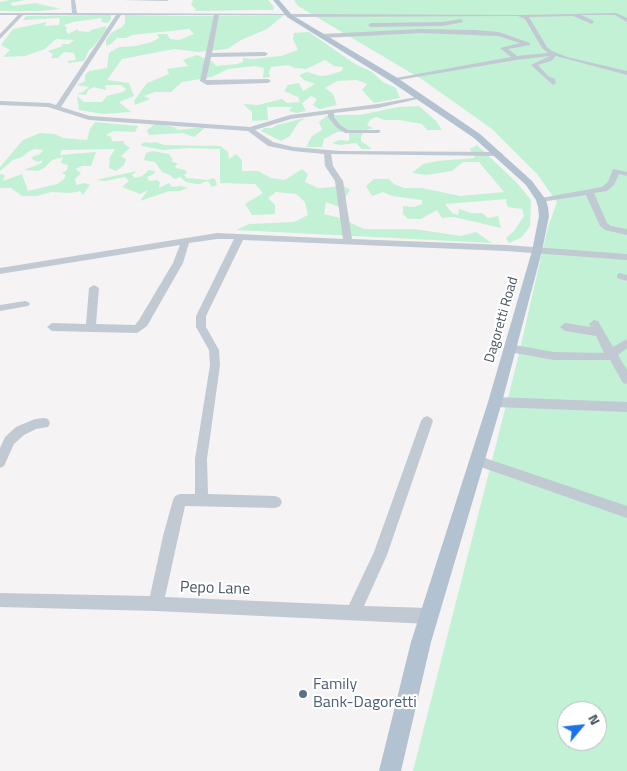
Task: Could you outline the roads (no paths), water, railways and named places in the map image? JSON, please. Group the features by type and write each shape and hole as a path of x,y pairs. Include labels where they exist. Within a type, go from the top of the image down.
{"main road":[{"path":"276,0 289,15 393,79 477,136 529,183 541,200"},
{"name":"Dagoretti Road","path":"390,771 429,616 495,402 537,250 544,216 541,200"}],"street":[{"path":"73,0 75,14"},
{"path":"124,0 167,0 172,15"},
{"path":"58,106 120,13"},
{"path":"0,14 120,13 172,15 460,16 616,14 627,20"},
{"path":"0,37 22,14"},
{"path":"577,14 592,22"},
{"path":"217,15 202,79 204,83 268,81"},
{"path":"371,25 443,24 460,22 462,21 460,16"},
{"path":"522,16 527,18 545,48 555,54 627,73"},
{"path":"323,36 421,31 475,32 498,34 528,44"},
{"path":"516,58 503,48 541,41"},
{"path":"208,55 265,54"},
{"path":"393,79 516,58 555,54"},
{"path":"553,84 552,80 546,77 534,65 544,60 550,60 555,54"},
{"path":"0,104 58,106 81,117 90,118 250,129 290,118 378,106 420,98"},
{"path":"331,111 331,117 338,126 347,132 378,131"},
{"path":"250,129 271,144 281,147 327,152 499,154"},
{"path":"327,152 329,166 339,181 348,241"},
{"path":"541,200 608,187 616,172 627,174"},
{"path":"589,192 603,224 608,228 627,232"},
{"path":"0,271 217,236 537,250 627,257"},
{"path":"202,499 201,459 215,365 214,350 201,327 201,316 240,237"},
{"path":"52,327 137,330 143,324 178,263 185,242"},
{"path":"91,327 94,288"},
{"path":"0,308 25,304"},
{"path":"565,327 596,328 611,354 620,365 627,380"},
{"path":"509,348 554,356 606,357 627,343"},
{"path":"495,402 627,407"},
{"path":"353,612 380,555 427,421"},
{"path":"0,462 9,441 20,431 44,423"},
{"path":"476,460 627,512"},
{"path":"156,604 178,504 182,499 275,502"},
{"name":"Pepo Lane","path":"0,600 156,604 429,616"}],"place":[{"name":"Family Bank-Dagoretti","path":"303,694"}]}
